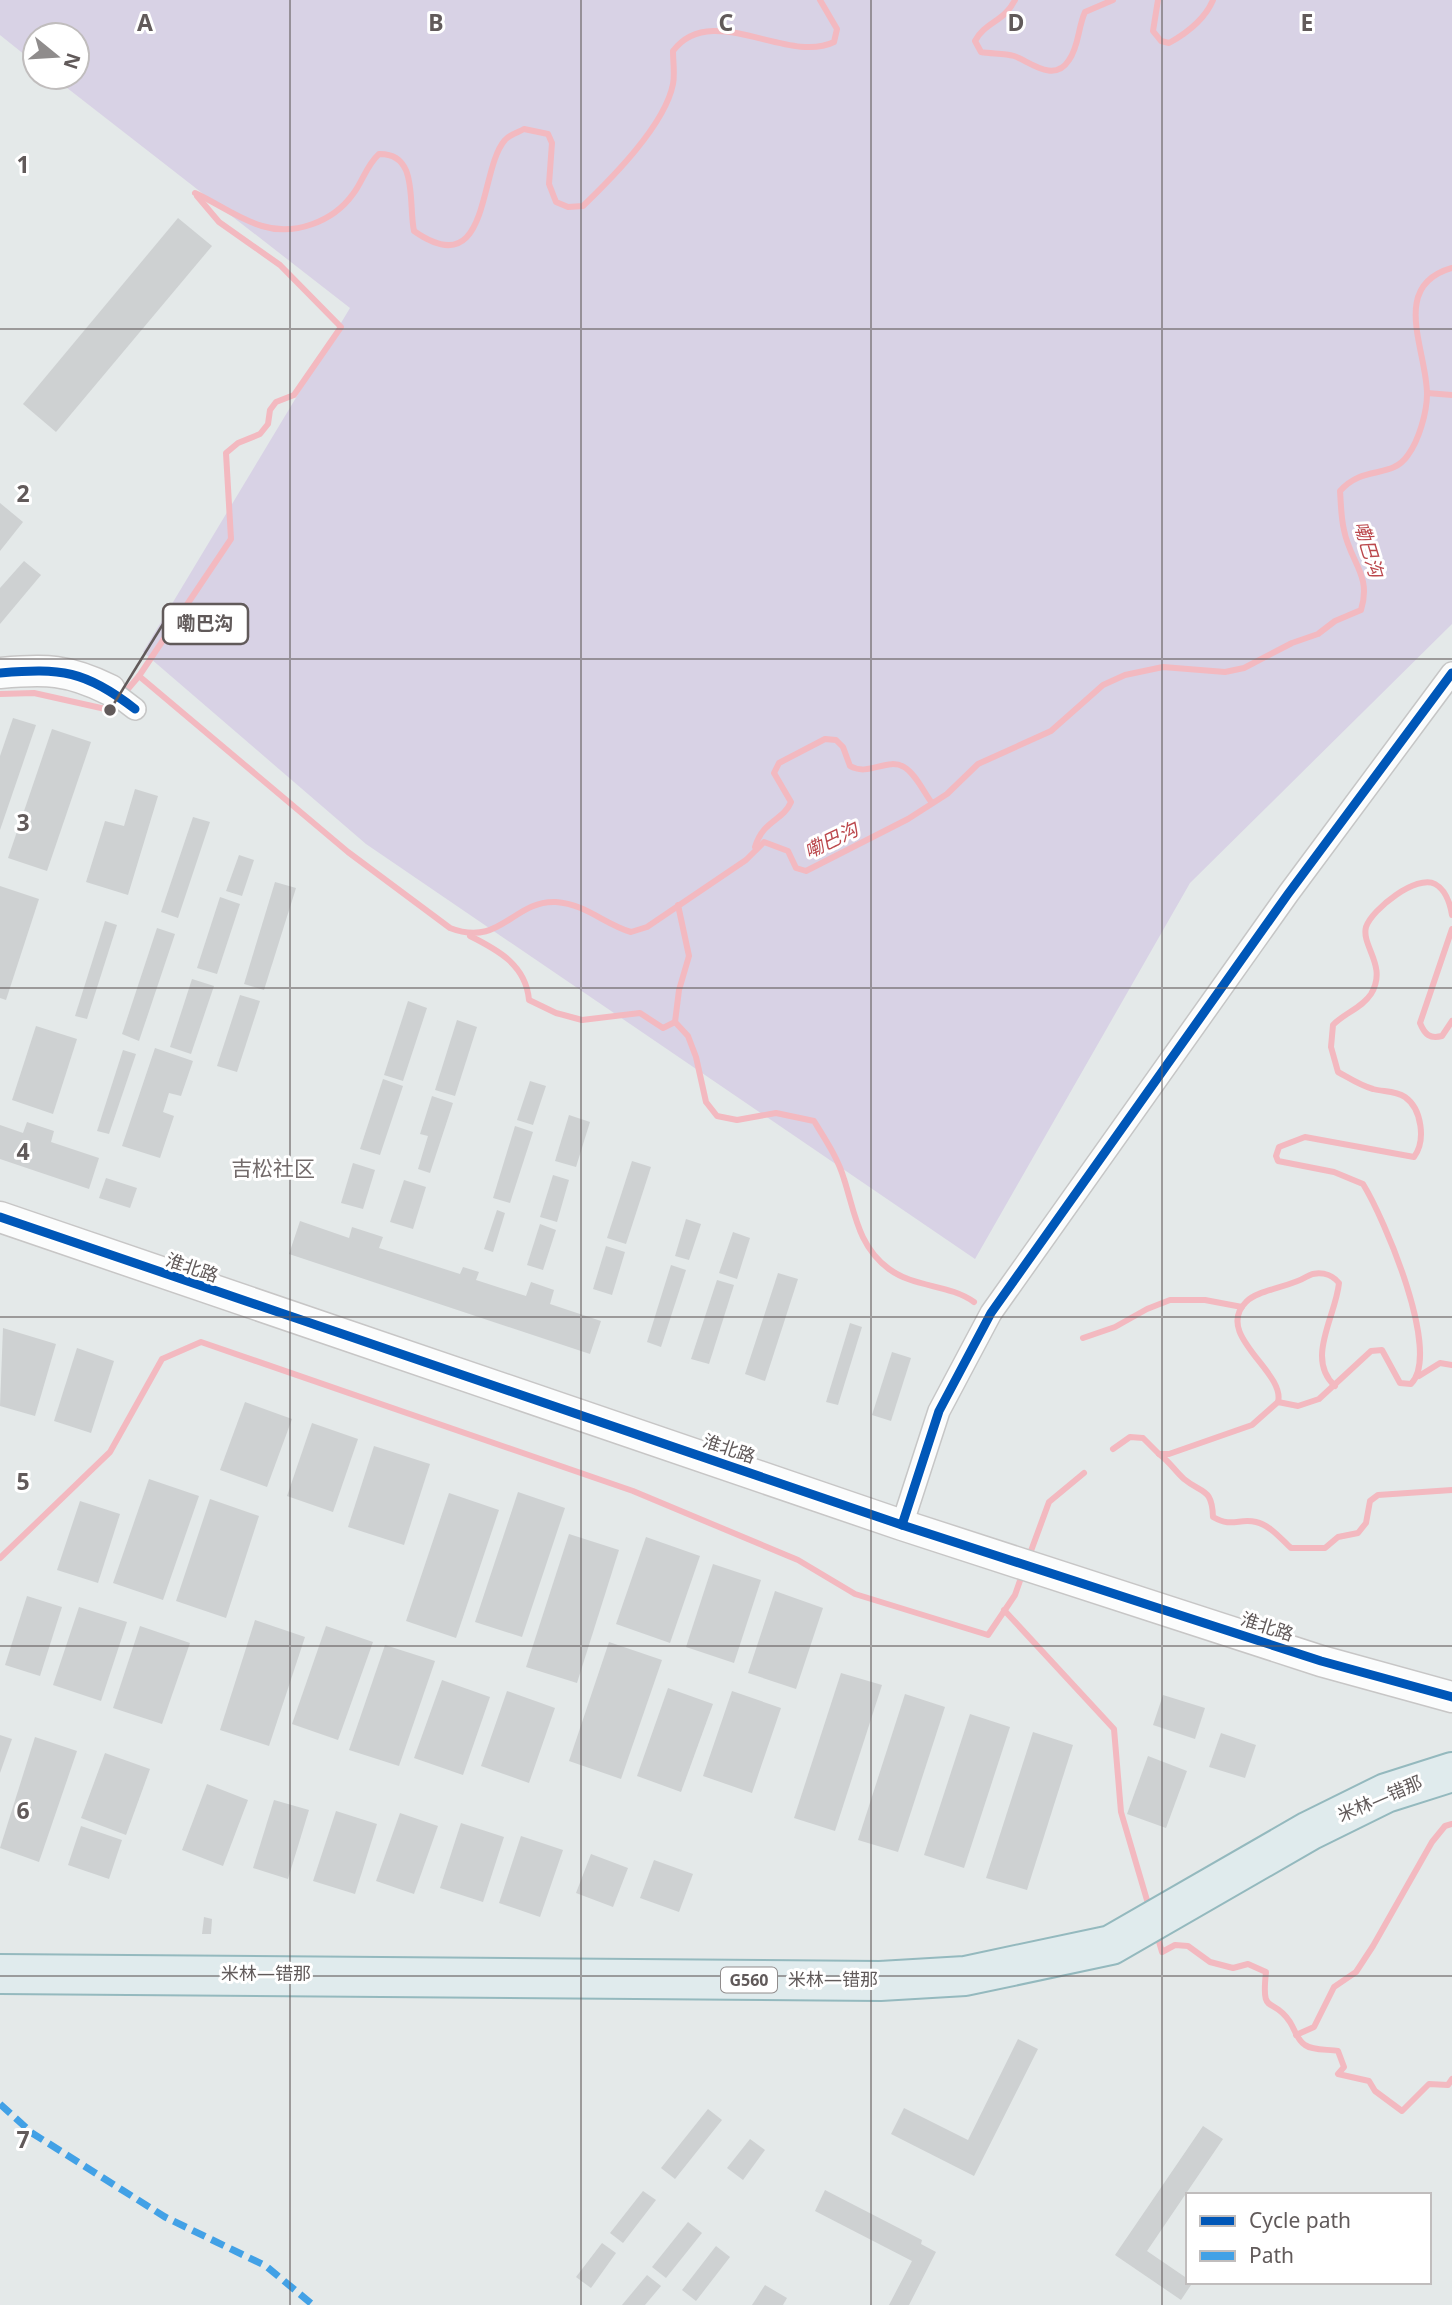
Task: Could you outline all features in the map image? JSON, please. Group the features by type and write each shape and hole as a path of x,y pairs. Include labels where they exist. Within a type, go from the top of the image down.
{"highway":[{"name":"米林—错那","path":"0,1974 880,1981 965,1976 1111,1945 1309,1831 1386,1793 1452,1772"}],"street":[{"path":"0,673 50,669 89,680 110,690 135,709"},
{"path":"902,1525 939,1411 991,1312 1288,894 1452,673"},
{"name":"淮北路","path":"0,1217 902,1525 1014,1559 1321,1661 1452,1696"}],"shaded area":[{"path":"0,0 1452,0 1452,624 1190,883 975,1259 366,844 143,652 350,308 71,91 91,91 91,21 21,21 21,52 0,35"}],"building":[{"path":"178,218 212,246 56,432 23,404"},
{"path":"0,503 23,522 0,551"},
{"path":"24,561 41,575 0,624 0,588"},
{"path":"13,718 36,725 0,830 0,756"},
{"path":"52,729 91,742 47,871 8,858"},
{"path":"135,789 158,796 128,895 86,882 105,821 124,826"},
{"path":"193,817 210,822 178,918 161,912"},
{"path":"239,855 254,860 242,896 226,891"},
{"path":"275,882 296,888 264,990 244,984"},
{"path":"0,886 39,899 6,1000 0,998"},
{"path":"220,897 240,904 217,974 197,968"},
{"path":"105,921 117,925 87,1019 75,1016"},
{"path":"157,928 175,934 139,1041 122,1034"},
{"path":"192,979 214,986 191,1054 170,1047"},
{"path":"240,995 260,1001 237,1072 217,1066"},
{"path":"408,1001 427,1008 403,1081 384,1075"},
{"path":"457,1020 477,1027 455,1096 435,1090"},
{"path":"36,1026 77,1039 53,1114 12,1100"},
{"path":"155,1048 193,1061 181,1096 169,1093 163,1112 174,1116 160,1158 122,1146"},
{"path":"123,1050 136,1054 109,1134 97,1131"},
{"path":"383,1079 403,1086 380,1155 360,1149"},
{"path":"530,1081 546,1086 533,1125 517,1120"},
{"path":"432,1096 453,1103 430,1173 418,1169 428,1136 420,1134"},
{"path":"569,1115 590,1122 576,1167 555,1161"},
{"path":"27,1122 54,1131 51,1142 99,1158 89,1189 0,1159 0,1125 23,1133"},
{"path":"515,1126 533,1132 510,1203 493,1198"},
{"path":"632,1161 651,1167 626,1244 607,1238"},
{"path":"353,1163 375,1170 363,1209 341,1203"},
{"path":"553,1175 569,1180 557,1222 540,1217"},
{"path":"106,1178 137,1188 130,1208 99,1198"},
{"path":"404,1180 426,1187 413,1229 390,1222"},
{"path":"497,1210 505,1213 493,1252 484,1249"},
{"path":"686,1219 701,1224 689,1260 675,1256"},
{"path":"300,1221 349,1238 352,1227 383,1237 379,1248 460,1274 463,1267 479,1272 476,1280 526,1296 531,1282 554,1290 550,1304 601,1321 590,1354 289,1254"},
{"path":"540,1224 556,1230 543,1270 527,1265"},
{"path":"733,1232 750,1238 737,1279 719,1273"},
{"path":"606,1246 625,1252 612,1295 593,1289"},
{"path":"671,1265 686,1270 661,1347 647,1342"},
{"path":"778,1273 798,1279 765,1381 745,1374"},
{"path":"717,1280 734,1285 709,1364 691,1359"},
{"path":"850,1323 862,1327 838,1405 826,1402"},
{"path":"3,1328 56,1344 35,1416 0,1406"},
{"path":"77,1348 114,1361 91,1433 54,1421"},
{"path":"892,1352 911,1358 891,1421 872,1415"},
{"path":"245,1402 292,1419 267,1487 220,1470"},
{"path":"312,1423 358,1439 333,1512 287,1496"},
{"path":"374,1446 430,1464 404,1545 348,1527"},
{"path":"149,1479 199,1496 163,1600 113,1583"},
{"path":"518,1492 565,1508 522,1637 475,1622"},
{"path":"449,1493 499,1510 456,1638 406,1621"},
{"path":"210,1499 259,1516 226,1618 176,1601"},
{"path":"80,1501 120,1514 98,1583 57,1570"},
{"path":"569,1534 619,1550 577,1683 526,1667"},
{"path":"646,1537 700,1556 670,1643 616,1624"},
{"path":"713,1564 761,1580 734,1663 686,1647"},
{"path":"775,1591 823,1608 796,1689 748,1673"},
{"path":"27,1596 62,1607 40,1676 5,1665"},
{"path":"79,1607 127,1622 101,1701 53,1685"},
{"path":"255,1620 305,1637 269,1746 220,1730"},
{"path":"140,1626 190,1643 162,1724 113,1708"},
{"path":"326,1626 373,1642 338,1740 292,1724"},
{"path":"609,1642 662,1660 621,1779 569,1761"},
{"path":"385,1645 435,1661 399,1766 349,1750"},
{"path":"841,1673 882,1685 835,1831 794,1818"},
{"path":"442,1680 490,1697 463,1775 414,1758"},
{"path":"668,1688 713,1704 681,1792 637,1776"},
{"path":"507,1691 555,1708 529,1783 481,1766"},
{"path":"732,1691 781,1708 752,1793 703,1776"},
{"path":"905,1694 945,1707 898,1852 858,1840"},
{"path":"1163,1695 1205,1708 1195,1739 1153,1725"},
{"path":"970,1714 1010,1727 964,1868 924,1855"},
{"path":"1033,1732 1073,1745 1027,1890 986,1878"},
{"path":"1221,1733 1256,1745 1245,1778 1209,1767"},
{"path":"0,1735 12,1739 0,1773"},
{"path":"35,1737 77,1751 39,1862 0,1848"},
{"path":"105,1753 150,1769 126,1835 81,1818"},
{"path":"1148,1756 1187,1771 1166,1828 1127,1814"},
{"path":"207,1784 248,1800 223,1866 182,1850"},
{"path":"274,1800 309,1810 288,1879 253,1868"},
{"path":"336,1811 377,1824 355,1894 313,1881"},
{"path":"400,1813 438,1826 414,1894 376,1881"},
{"path":"461,1823 504,1837 483,1902 440,1888"},
{"path":"81,1826 122,1840 109,1879 68,1865"},
{"path":"521,1836 563,1850 540,1917 499,1903"},
{"path":"591,1854 628,1868 613,1907 576,1893"},
{"path":"654,1860 693,1874 679,1912 640,1898"},
{"path":"204,1917 212,1919 211,1934 202,1934"},
{"path":"1018,2039 1038,2049 974,2176 891,2134 904,2108 968,2140"},
{"path":"708,2109 722,2120 675,2179 661,2168"},
{"path":"1203,2126 1223,2139 1147,2251 1186,2278 1186,2284 1192,2284 1181,2300 1115,2255"},
{"path":"750,2139 765,2150 743,2180 727,2168"},
{"path":"825,2190 922,2240 921,2244 936,2252 909,2305 889,2305 912,2261 815,2211"},
{"path":"643,2191 656,2200 623,2243 610,2233"},
{"path":"688,2222 702,2233 666,2278 652,2267"},
{"path":"602,2243 616,2253 591,2288 576,2277"},
{"path":"716,2246 730,2257 696,2301 682,2290"},
{"path":"647,2275 661,2286 645,2305 622,2305"},
{"path":"765,2285 787,2298 783,2305 752,2305"}],"waterway":[{"path":"195,193 262,226 274,229 300,228 324,219 345,204 379,154 392,156 406,171 414,231 439,244 457,244 470,234 478,217 496,155 505,140 524,129 548,134 552,143 549,184 556,202 568,207 583,206 636,150 660,116 673,84 673,51 689,37 708,31 729,32 795,46 815,47 834,42 837,29 820,0"},
{"path":"1015,0 1006,13 984,30 975,41 981,52 1014,56 1049,71 1063,67 1069,60 1075,49 1085,12 1113,0"},
{"path":"1158,0 1153,31 1161,41 1169,43 1195,25 1213,0"},
{"path":"0,694 34,693 110,710 139,676 231,539 226,453 238,443 260,434 268,424 270,410 276,402 294,395 341,327 280,265 219,222 197,196"},
{"name":"嘞巴沟","path":"139,676 348,852 450,928 467,933 482,932 495,928 528,908 541,903 556,902 577,906 631,932 647,927 746,860 764,842 788,851 796,868 806,871 908,819 947,794 978,764 1051,731 1103,685 1125,675 1163,667 1225,672 1244,668 1292,643 1318,634 1335,621 1361,610 1364,587 1344,530 1340,491 1358,477 1401,463 1416,442 1427,401 1416,304 1422,289 1433,277 1452,268"},
{"path":"1427,393 1452,395"},
{"path":"755,847 763,831 791,802 774,773 779,763 825,739 836,740 843,747 850,766 857,769 891,764 904,767 916,779 932,803"},
{"path":"1113,1449 1130,1437 1143,1438 1159,1454 1169,1454 1252,1425 1278,1402 1298,1406 1319,1399 1371,1351 1382,1350 1400,1383 1411,1384 1419,1368 1420,1344 1415,1316 1396,1254 1363,1184 1334,1172 1278,1161 1276,1156 1279,1147 1305,1137 1414,1157 1421,1134 1418,1117 1411,1102 1393,1092 1369,1088 1338,1072 1331,1047 1333,1025 1367,999 1375,984 1376,966 1365,934 1366,927 1377,911 1407,888 1427,882 1435,884 1445,893 1452,915"},
{"path":"470,936 509,960 522,977 529,1000 556,1013 582,1020 640,1013 663,1028 675,1022 679,990 689,956 678,905"},
{"path":"1452,929 1420,1023 1428,1035 1438,1037 1442,1036 1452,1021"},
{"path":"675,1022 688,1036 696,1057 706,1102 717,1116 737,1120 776,1113 814,1121 838,1164 859,1228 870,1250 899,1275 954,1292 974,1302"},
{"path":"1278,1402 1278,1390 1244,1340 1238,1327 1238,1315 1251,1298 1319,1273 1328,1275 1339,1283 1322,1350 1326,1375 1335,1386"},
{"path":"1083,1338 1115,1327 1170,1300 1205,1300 1242,1307"},
{"path":"0,1558 110,1452 162,1359 201,1342 633,1491 798,1560 855,1594 988,1635 1015,1595 1023,1572"},
{"path":"1419,1376 1440,1363 1452,1365"},
{"path":"1159,1454 1190,1484 1205,1492 1211,1501 1213,1517 1225,1522 1250,1521 1261,1524 1291,1548 1325,1548 1338,1537 1358,1533 1366,1523 1370,1501 1378,1495 1452,1490"},
{"path":"1028,1559 1049,1502 1084,1473"},
{"path":"1004,1610 1114,1729 1121,1812 1149,1907"},
{"path":"1296,2035 1314,2027 1334,1987 1356,1972 1432,1842 1445,1826 1452,1824"},
{"path":"1157,1935 1162,1952 1175,1945 1188,1946 1210,1962 1233,1968 1248,1964 1266,1972 1267,2001 1284,2014 1302,2043 1312,2048 1338,2051 1344,2067 1338,2074 1369,2081 1375,2091 1402,2111 1429,2084 1448,2085 1452,2079"}],"marked path":[{"path":"0,2104 32,2133 165,2217 266,2266 313,2305"}],"cycle path":[{"path":"0,673 40,671 72,674 101,686 135,709"},
{"path":"902,1525 939,1411 991,1313 1288,894 1452,673"},
{"path":"0,1217 902,1525 1321,1661 1452,1697"}],"place":[{"name":"嘞巴沟","path":"110,710"}],"district":[{"name":"吉松社区","path":"273,1169"}]}
